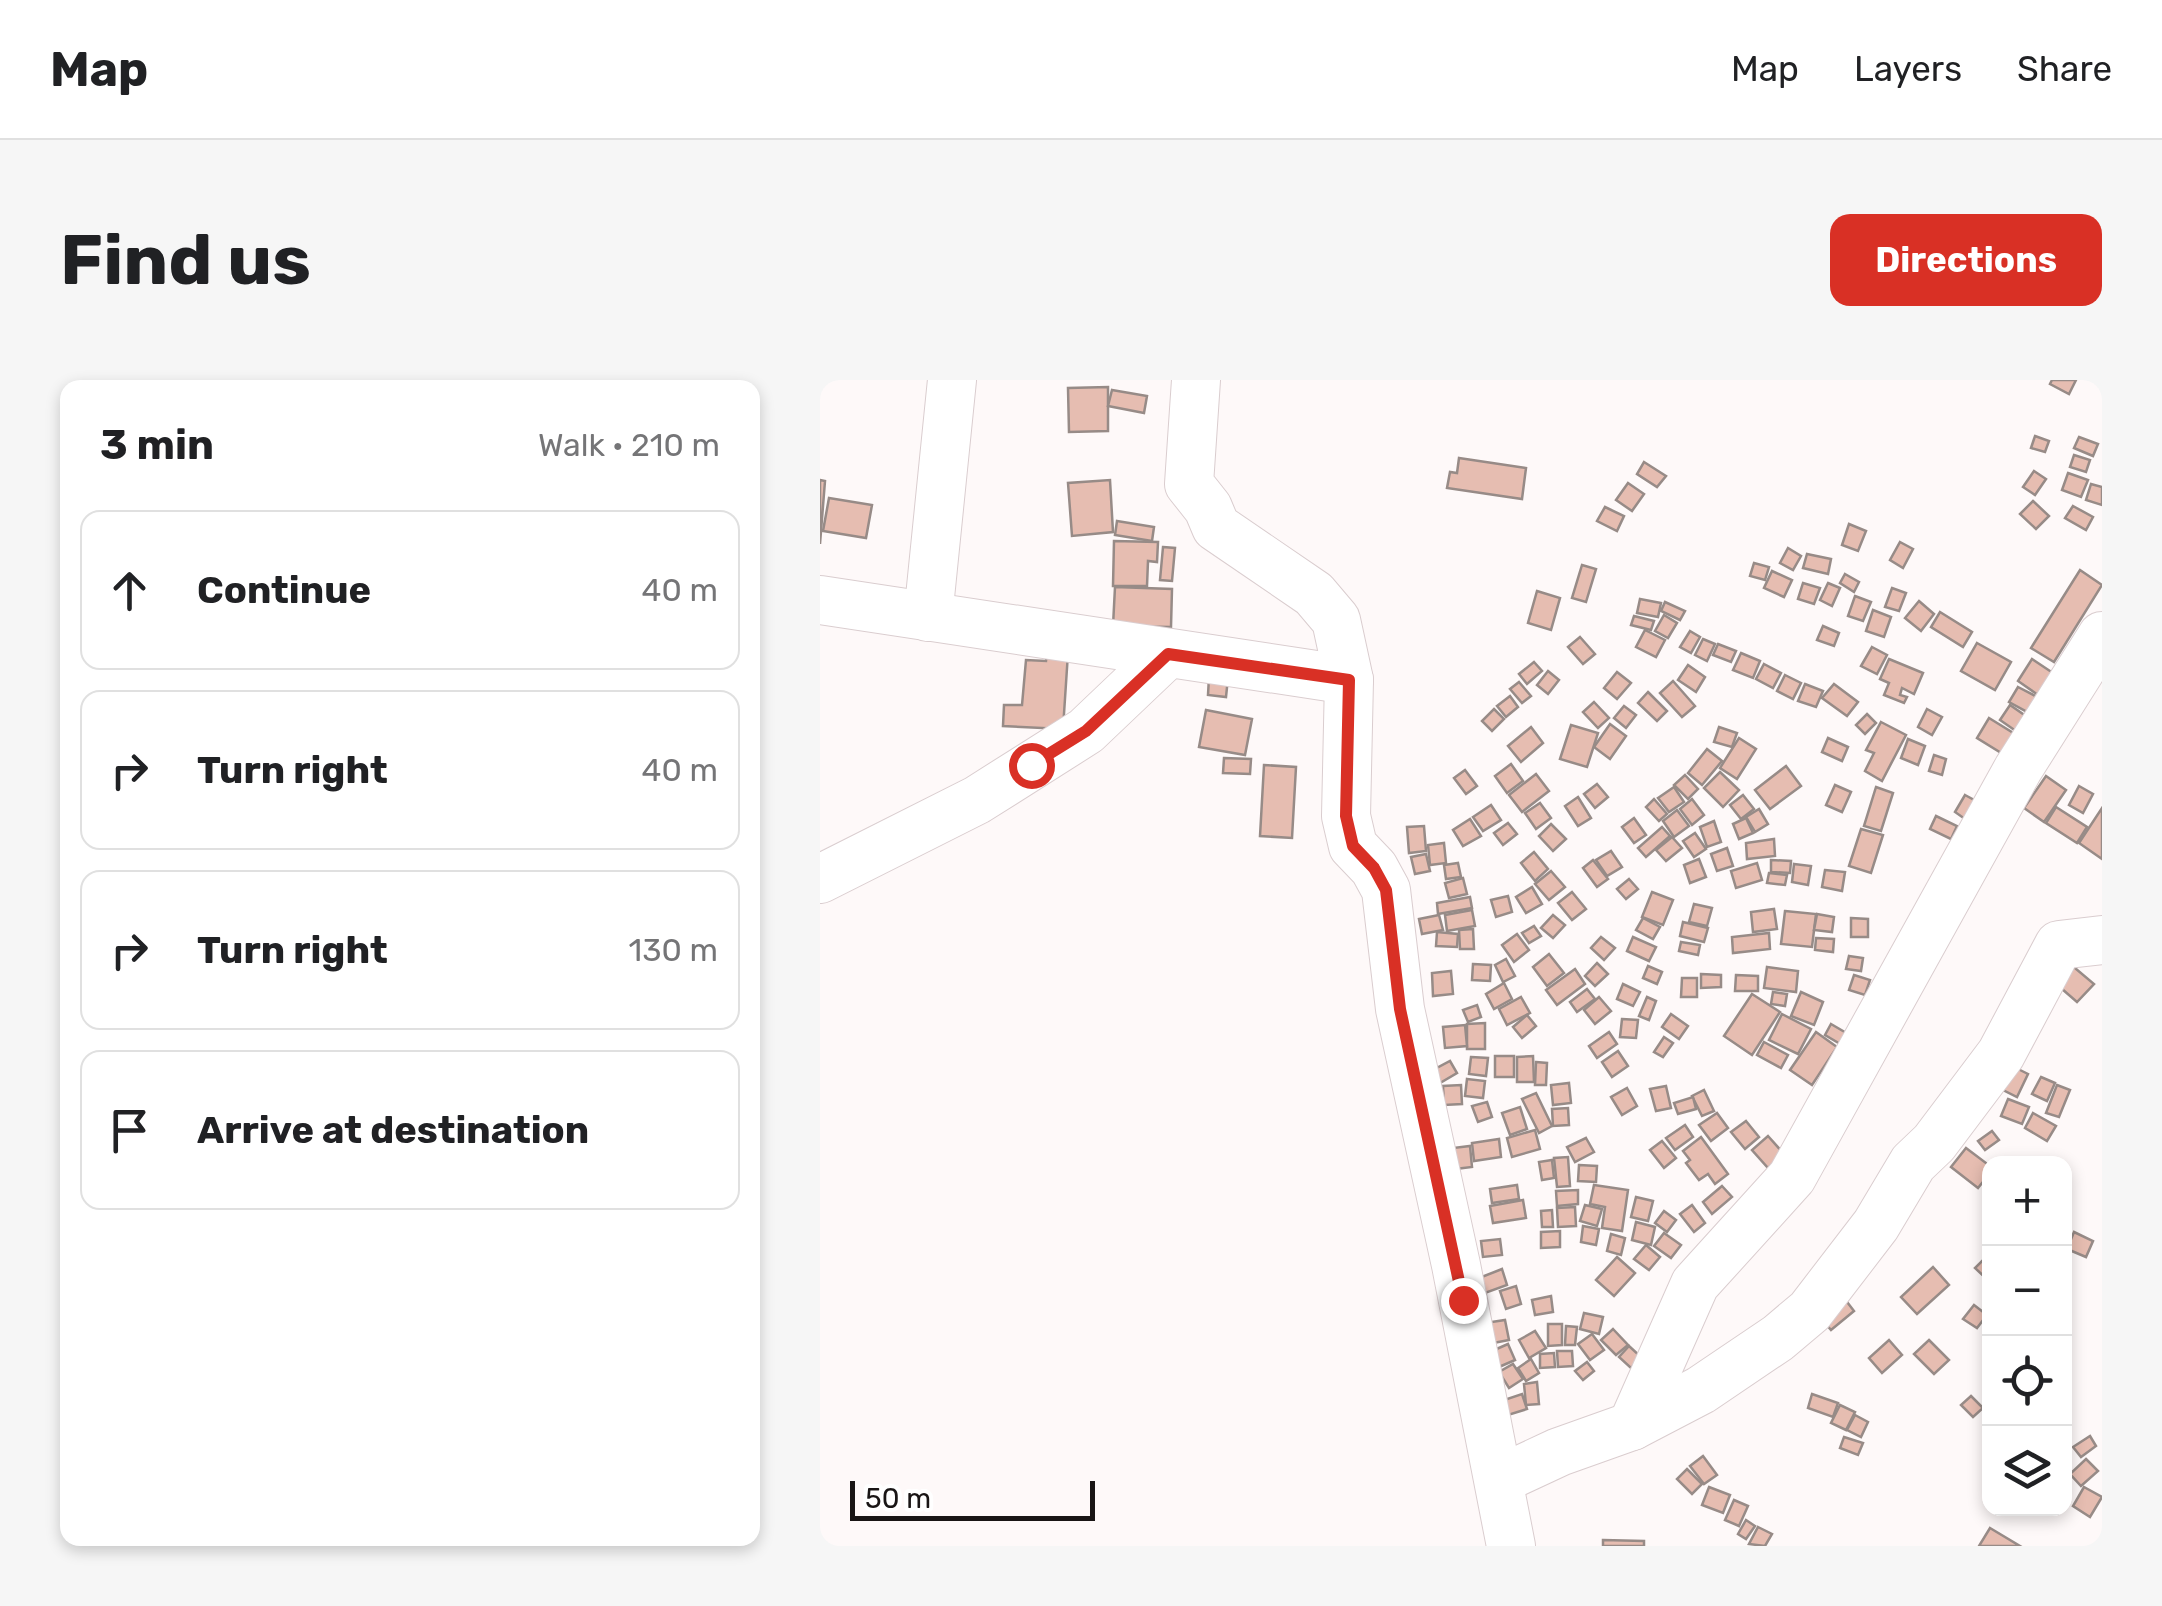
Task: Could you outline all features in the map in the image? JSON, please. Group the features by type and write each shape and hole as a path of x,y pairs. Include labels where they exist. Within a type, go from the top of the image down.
{"street":[{"path":"928,618 952,380"},
{"path":"1196,380 1190,484 1216,527 1314,594 1336,620 1349,680 1346,816 1353,846 1374,868 1386,890 1400,1009 1456,1265 1511,1546"},
{"path":"820,600 1349,680"},
{"path":"1632,1426 1696,1284 1792,1176 2018,769 2102,636"},
{"path":"820,879 977,800 1086,731 1168,654"},
{"path":"1499,1480 1559,1452 1632,1426 1701,1390 1810,1312 1876,1225 1914,1163 1934,1143 2001,1054 2059,944 2102,940"}],"building":[{"path":"2052,380 2076,380 2069,394 2050,384"},
{"path":"1108,387 1108,431 1069,432 1068,388"},
{"path":"1112,390 1147,396 1144,413 1108,406"},
{"path":"2035,436 2049,441 2045,452 2031,448"},
{"path":"2079,437 2098,444 2093,456 2074,448"},
{"path":"2074,455 2090,460 2086,472 2070,467"},
{"path":"1459,458 1526,468 1522,499 1447,488 1450,472 1457,473"},
{"path":"1644,462 1666,476 1657,487 1637,474"},
{"path":"2034,471 2046,479 2035,495 2023,487"},
{"path":"2068,473 2088,480 2081,497 2062,490"},
{"path":"820,480 825,481 820,544"},
{"path":"1110,480 1113,532 1072,536 1068,483"},
{"path":"1628,483 1644,494 1632,511 1616,500"},
{"path":"2091,484 2102,487 2102,505 2086,500"},
{"path":"829,498 872,505 866,538 823,531"},
{"path":"2033,501 2049,516 2036,529 2020,514"},
{"path":"2073,506 2093,517 2086,530 2065,518"},
{"path":"1605,507 1624,516 1617,531 1597,521"},
{"path":"1117,521 1154,527 1152,541 1115,535"},
{"path":"1849,524 1866,531 1858,551 1842,545"},
{"path":"1114,541 1158,542 1157,562 1148,561 1147,586 1113,586"},
{"path":"1900,542 1913,549 1903,568 1890,560"},
{"path":"1163,547 1175,548 1172,581 1160,580"},
{"path":"1788,548 1801,556 1793,570 1780,563"},
{"path":"1807,554 1831,559 1828,574 1803,568"},
{"path":"1754,563 1769,567 1765,580 1750,576"},
{"path":"1582,565 1596,569 1586,602 1572,598"},
{"path":"2080,570 2102,585 2054,662 2031,648"},
{"path":"1772,571 1792,580 1784,597 1764,588"},
{"path":"1845,574 1859,582 1854,592 1840,583"},
{"path":"1803,583 1820,588 1814,604 1798,599"},
{"path":"1828,583 1840,588 1832,606 1820,600"},
{"path":"1115,587 1172,589 1171,627 1113,626"},
{"path":"1892,588 1906,593 1899,611 1885,607"},
{"path":"1537,591 1560,598 1551,630 1528,623"},
{"path":"1855,596 1871,602 1863,621 1848,616"},
{"path":"1640,599 1661,603 1658,617 1637,613"},
{"path":"1919,601 1934,614 1921,631 1905,618"},
{"path":"1665,602 1685,611 1680,620 1661,611"},
{"path":"1873,610 1891,617 1884,637 1866,631"},
{"path":"1940,612 1972,632 1963,647 1931,627"},
{"path":"1664,615 1677,623 1668,638 1655,631"},
{"path":"1634,616 1654,621 1651,630 1631,625"},
{"path":"1823,626 1839,633 1834,646 1817,640"},
{"path":"1645,630 1665,640 1656,657 1636,647"},
{"path":"1690,631 1700,637 1691,653 1680,647"},
{"path":"1580,637 1595,654 1583,664 1568,647"},
{"path":"1703,639 1715,644 1707,661 1695,655"},
{"path":"1977,643 2011,662 1995,690 1961,671"},
{"path":"1718,644 1736,651 1731,662 1713,655"},
{"path":"1872,647 1887,655 1877,674 1861,666"},
{"path":"1047,651 1068,653 1063,729 1003,726 1004,705 1022,705 1026,660 1046,661"},
{"path":"1741,653 1760,661 1753,678 1733,670"},
{"path":"1889,659 1923,673 1914,694 1902,688 1900,695 1907,697 1904,703 1884,695 1889,683 1880,679"},
{"path":"2032,659 2056,675 2041,697 2018,681"},
{"path":"1534,662 1542,671 1527,684 1519,674"},
{"path":"1764,664 1781,673 1773,688 1756,679"},
{"path":"1688,665 1705,677 1696,692 1678,680"},
{"path":"1548,671 1559,680 1548,694 1537,685"},
{"path":"1617,672 1631,683 1617,699 1604,688"},
{"path":"1785,675 1801,683 1793,699 1777,691"},
{"path":"1209,677 1228,678 1226,697 1208,695"},
{"path":"1673,681 1695,706 1682,717 1660,693"},
{"path":"1519,682 1531,696 1522,703 1510,689"},
{"path":"1805,684 1823,691 1816,707 1798,701"},
{"path":"1834,684 1858,702 1847,716 1822,698"},
{"path":"2018,687 2047,702 2038,718 2009,702"},
{"path":"1648,692 1667,711 1657,721 1638,703"},
{"path":"1510,696 1518,707 1506,717 1497,706"},
{"path":"1594,702 1609,718 1598,728 1583,712"},
{"path":"2010,705 2036,723 2026,738 2000,720"},
{"path":"1624,706 1636,715 1626,728 1614,718"},
{"path":"1494,709 1504,719 1492,731 1482,721"},
{"path":"1927,709 1942,717 1932,735 1918,727"},
{"path":"1206,710 1252,719 1245,755 1199,747"},
{"path":"1867,714 1876,723 1865,734 1856,725"},
{"path":"1989,718 2023,739 2011,759 1977,738"},
{"path":"1881,722 1906,735 1882,781 1865,771 1874,753 1866,750"},
{"path":"1610,724 1626,736 1610,759 1594,747"},
{"path":"1571,725 1598,733 1587,767 1560,759"},
{"path":"1531,727 1543,743 1521,762 1508,746"},
{"path":"1719,727 1737,733 1732,747 1714,742"},
{"path":"1739,738 1756,749 1737,779 1720,768"},
{"path":"1828,738 1848,747 1842,761 1822,752"},
{"path":"1908,739 1925,746 1918,765 1901,758"},
{"path":"1707,749 1722,761 1702,785 1688,773"},
{"path":"1934,755 1946,759 1942,775 1929,771"},
{"path":"1224,758 1251,759 1250,774 1223,773"},
{"path":"1511,764 1523,781 1507,793 1495,776"},
{"path":"1264,765 1296,767 1292,838 1260,836"},
{"path":"1786,766 1801,786 1770,809 1755,790"},
{"path":"1465,770 1477,786 1466,794 1454,778"},
{"path":"1720,772 1739,790 1723,807 1704,788"},
{"path":"1536,774 1549,791 1522,812 1509,795"},
{"path":"1685,775 1698,789 1688,799 1674,785"},
{"path":"2046,776 2066,790 2044,822 2024,808"},
{"path":"1597,784 1608,797 1595,808 1584,794"},
{"path":"1835,785 1851,792 1842,812 1826,805"},
{"path":"2079,786 2093,794 2083,813 2069,805"},
{"path":"1674,787 1684,802 1669,812 1658,798"},
{"path":"1876,787 1893,793 1881,831 1864,826"},
{"path":"1743,795 1754,809 1741,819 1730,805"},
{"path":"1965,795 1976,801 1965,819 1955,812"},
{"path":"1578,797 1591,818 1578,826 1565,806"},
{"path":"1654,799 1667,814 1659,821 1646,807"},
{"path":"1692,799 1704,815 1692,825 1680,809"},
{"path":"1540,803 1551,818 1536,829 1525,813"},
{"path":"1491,805 1501,820 1483,831 1473,817"},
{"path":"2056,807 2087,827 2077,843 2046,823"},
{"path":"2102,808 2102,859 2079,843"},
{"path":"1759,809 1768,824 1755,832 1746,817"},
{"path":"1677,810 1689,826 1674,837 1663,821"},
{"path":"1936,816 1957,826 1951,839 1930,829"},
{"path":"1634,818 1646,835 1634,843 1622,827"},
{"path":"1746,818 1753,833 1739,839 1733,824"},
{"path":"1470,819 1481,836 1463,846 1453,830"},
{"path":"1714,821 1721,842 1707,847 1700,827"},
{"path":"1508,823 1517,834 1503,845 1494,833"},
{"path":"1551,824 1566,839 1553,851 1539,836"},
{"path":"1424,826 1426,851 1409,853 1407,827"},
{"path":"1662,827 1670,836 1646,857 1638,848"},
{"path":"1861,829 1883,835 1871,873 1849,866"},
{"path":"1695,833 1706,849 1694,857 1683,841"},
{"path":"1672,837 1682,848 1666,861 1656,850"},
{"path":"1774,839 1775,856 1747,859 1746,843"},
{"path":"1444,843 1446,863 1430,865 1428,845"},
{"path":"1727,848 1733,866 1717,871 1711,854"},
{"path":"1611,851 1622,867 1607,876 1596,860"},
{"path":"1534,852 1548,869 1535,881 1521,863"},
{"path":"1426,854 1430,871 1415,874 1411,857"},
{"path":"1699,859 1706,877 1690,883 1684,865"},
{"path":"1593,860 1608,879 1597,887 1583,868"},
{"path":"1771,860 1791,861 1790,873 1771,872"},
{"path":"1458,863 1461,877 1446,879 1444,865"},
{"path":"1757,863 1762,880 1736,888 1731,871"},
{"path":"1794,864 1811,866 1808,885 1792,882"},
{"path":"1825,870 1845,872 1842,891 1822,887"},
{"path":"1551,871 1565,887 1549,900 1535,884"},
{"path":"1769,873 1787,875 1785,885 1767,883"},
{"path":"1463,878 1467,894 1449,898 1445,883"},
{"path":"1629,879 1638,889 1626,899 1617,889"},
{"path":"1532,887 1542,904 1526,913 1516,897"},
{"path":"1572,892 1586,909 1572,920 1558,903"},
{"path":"1652,892 1673,900 1663,925 1642,917"},
{"path":"1508,896 1512,912 1496,917 1491,900"},
{"path":"1470,897 1472,908 1438,914 1437,903"},
{"path":"1694,904 1712,908 1707,926 1689,922"},
{"path":"1774,909 1777,929 1753,932 1751,912"},
{"path":"1472,910 1475,926 1447,931 1445,915"},
{"path":"1785,911 1816,914 1812,947 1781,944"},
{"path":"1817,914 1834,917 1832,932 1814,930"},
{"path":"1439,915 1443,930 1422,934 1419,919"},
{"path":"1553,915 1565,925 1553,938 1541,928"},
{"path":"1643,918 1660,927 1653,939 1636,930"},
{"path":"1851,918 1868,919 1868,937 1851,937"},
{"path":"1683,922 1708,928 1704,942 1680,936"},
{"path":"1534,926 1541,936 1529,943 1522,933"},
{"path":"1473,929 1474,949 1460,949 1459,930"},
{"path":"1437,932 1458,934 1457,947 1436,946"},
{"path":"1769,933 1770,949 1733,953 1732,937"},
{"path":"1517,934 1529,950 1514,962 1502,945"},
{"path":"1601,937 1615,948 1604,960 1591,948"},
{"path":"1633,937 1656,947 1649,961 1627,951"},
{"path":"1816,938 1834,939 1833,952 1815,950"},
{"path":"1681,942 1700,945 1698,955 1679,951"},
{"path":"1549,954 1564,973 1547,986 1533,967"},
{"path":"1849,956 1863,958 1861,971 1846,969"},
{"path":"1506,959 1515,976 1503,982 1495,965"},
{"path":"1597,963 1608,974 1595,986 1585,976"},
{"path":"2069,963 2094,984 2077,1002 2054,982"},
{"path":"1473,964 1491,965 1490,981 1472,980"},
{"path":"1648,966 1662,972 1657,984 1643,978"},
{"path":"1767,967 1798,971 1796,992 1764,988"},
{"path":"1575,969 1585,984 1557,1005 1546,990"},
{"path":"1451,971 1453,994 1433,996 1432,973"},
{"path":"1701,974 1721,975 1721,987 1701,988"},
{"path":"1736,975 1758,976 1758,991 1735,991"},
{"path":"1854,975 1870,980 1865,995 1849,990"},
{"path":"1682,978 1697,978 1697,997 1681,997"},
{"path":"1504,983 1512,999 1494,1009 1486,994"},
{"path":"1623,984 1640,992 1633,1006 1617,999"},
{"path":"1587,989 1595,999 1577,1012 1570,1002"},
{"path":"1773,992 1787,994 1785,1006 1771,1004"},
{"path":"1801,992 1823,1002 1814,1025 1791,1016"},
{"path":"1752,994 1780,1012 1752,1055 1724,1036"},
{"path":"1521,997 1530,1013 1507,1025 1499,1009"},
{"path":"1599,997 1611,1011 1595,1024 1584,1010"},
{"path":"1647,997 1656,1001 1649,1020 1639,1016"},
{"path":"1477,1005 1481,1017 1468,1022 1463,1010"},
{"path":"1671,1014 1688,1026 1679,1039 1662,1027"},
{"path":"1782,1014 1811,1029 1798,1054 1769,1040"},
{"path":"1527,1015 1536,1026 1522,1038 1513,1027"},
{"path":"1622,1019 1638,1020 1636,1038 1620,1037"},
{"path":"1485,1023 1485,1049 1467,1049 1467,1024"},
{"path":"1831,1024 1848,1034 1842,1045 1825,1035"},
{"path":"1465,1025 1467,1046 1445,1048 1443,1027"},
{"path":"1609,1032 1617,1044 1597,1058 1589,1046"},
{"path":"1816,1032 1837,1047 1812,1085 1790,1070"},
{"path":"1664,1037 1673,1043 1663,1057 1654,1052"},
{"path":"1764,1042 1788,1055 1781,1068 1757,1055"},
{"path":"1618,1051 1628,1066 1612,1077 1602,1062"},
{"path":"1495,1056 1514,1056 1514,1077 1495,1077"},
{"path":"1533,1056 1534,1082 1517,1082 1517,1057"},
{"path":"1471,1057 1488,1058 1486,1076 1469,1074"},
{"path":"1450,1061 1457,1073 1440,1083 1433,1070"},
{"path":"2002,1061 2028,1074 2017,1097 1991,1084"},
{"path":"1536,1062 1547,1063 1546,1085 1535,1085"},
{"path":"2041,1077 2055,1083 2047,1101 2032,1094"},
{"path":"1467,1079 1485,1081 1483,1098 1465,1096"},
{"path":"1569,1083 1571,1103 1553,1105 1551,1085"},
{"path":"1461,1085 1462,1104 1444,1105 1443,1086"},
{"path":"2057,1085 2070,1090 2059,1117 2046,1113"},
{"path":"1666,1086 1671,1108 1656,1111 1650,1089"},
{"path":"1627,1088 1637,1106 1622,1115 1611,1097"},
{"path":"1704,1090 1714,1111 1702,1116 1692,1096"},
{"path":"1536,1093 1552,1126 1539,1133 1522,1099"},
{"path":"1693,1097 1696,1109 1678,1114 1674,1103"},
{"path":"2008,1099 2029,1107 2022,1124 2001,1116"},
{"path":"1487,1102 1492,1117 1478,1122 1472,1106"},
{"path":"1520,1107 1527,1129 1510,1135 1502,1113"},
{"path":"1568,1108 1569,1125 1553,1126 1552,1109"},
{"path":"1717,1113 1728,1128 1711,1141 1699,1125"},
{"path":"2033,1113 2056,1126 2047,1141 2025,1128"},
{"path":"1746,1121 1759,1137 1745,1149 1731,1132"},
{"path":"1685,1125 1693,1137 1675,1150 1666,1138"},
{"path":"1535,1130 1540,1149 1512,1157 1507,1138"},
{"path":"1992,1131 1999,1140 1985,1150 1978,1141"},
{"path":"1768,1136 1784,1154 1768,1168 1752,1150"},
{"path":"1701,1137 1728,1174 1715,1184 1708,1174 1699,1180 1686,1163 1690,1160 1683,1151"},
{"path":"1586,1138 1594,1152 1575,1162 1567,1147"},
{"path":"1499,1139 1501,1157 1474,1161 1472,1143"},
{"path":"1662,1141 1676,1158 1664,1168 1650,1150"},
{"path":"1470,1146 1472,1167 1455,1169 1453,1148"},
{"path":"1966,1148 1982,1160 1982,1183 1978,1188 1951,1167"},
{"path":"1568,1157 1570,1186 1557,1187 1554,1158"},
{"path":"1552,1160 1554,1178 1542,1180 1539,1162"},
{"path":"1579,1165 1597,1166 1596,1182 1578,1181"},
{"path":"1517,1185 1519,1199 1492,1203 1490,1189"},
{"path":"1594,1185 1628,1190 1622,1231 1602,1228 1605,1207 1590,1204"},
{"path":"1722,1186 1732,1197 1712,1214 1703,1202"},
{"path":"1578,1190 1578,1204 1557,1206 1556,1191"},
{"path":"1636,1197 1653,1201 1648,1221 1631,1217"},
{"path":"1523,1200 1526,1218 1493,1223 1490,1206"},
{"path":"1585,1205 1602,1209 1597,1226 1580,1221"},
{"path":"1692,1205 1705,1223 1694,1232 1680,1214"},
{"path":"1575,1207 1576,1226 1558,1227 1557,1208"},
{"path":"1552,1210 1553,1227 1542,1227 1541,1211"},
{"path":"1664,1211 1676,1220 1667,1232 1655,1223"},
{"path":"1636,1222 1655,1227 1651,1245 1632,1240"},
{"path":"1583,1226 1599,1229 1596,1245 1581,1242"},
{"path":"1560,1231 1560,1247 1541,1248 1541,1232"},
{"path":"2074,1232 2093,1241 2086,1257 2072,1251"},
{"path":"1664,1233 1681,1245 1671,1258 1654,1246"},
{"path":"1611,1234 1625,1238 1621,1255 1607,1251"},
{"path":"1500,1239 1502,1255 1483,1257 1481,1241"},
{"path":"1646,1245 1660,1257 1649,1270 1634,1259"},
{"path":"1617,1257 1635,1273 1614,1296 1596,1280"},
{"path":"1933,1267 1949,1285 1917,1314 1901,1297"},
{"path":"1502,1269 1507,1285 1485,1293 1479,1278"},
{"path":"1516,1286 1521,1304 1506,1309 1500,1291"},
{"path":"1551,1296 1553,1312 1535,1315 1532,1300"},
{"path":"1844,1298 1854,1311 1831,1330 1820,1317"},
{"path":"1974,1305 1982,1311 1977,1328 1963,1319"},
{"path":"1584,1313 1603,1317 1599,1334 1580,1329"},
{"path":"1505,1320 1509,1340 1488,1344 1485,1323"},
{"path":"1548,1324 1562,1324 1562,1345 1548,1346"},
{"path":"1566,1326 1577,1327 1575,1345 1565,1345"},
{"path":"1613,1329 1628,1345 1616,1355 1601,1340"},
{"path":"1535,1331 1546,1348 1529,1358 1519,1340"},
{"path":"1592,1334 1604,1350 1590,1360 1578,1344"},
{"path":"1889,1340 1902,1355 1882,1373 1869,1358"},
{"path":"1929,1340 1949,1360 1934,1374 1914,1354"},
{"path":"1508,1344 1515,1360 1499,1367 1492,1351"},
{"path":"1629,1346 1641,1357 1631,1368 1619,1357"},
{"path":"1557,1351 1572,1351 1573,1366 1558,1367"},
{"path":"1554,1353 1555,1367 1540,1368 1540,1354"},
{"path":"1531,1359 1539,1373 1526,1381 1518,1368"},
{"path":"1587,1362 1594,1371 1583,1380 1575,1371"},
{"path":"1513,1364 1523,1379 1509,1388 1499,1372"},
{"path":"1537,1382 1539,1404 1526,1405 1524,1384"},
{"path":"1522,1394 1527,1409 1508,1415 1504,1400"},
{"path":"1812,1394 1838,1403 1833,1417 1808,1408"},
{"path":"1971,1396 1982,1409 1973,1417 1961,1405"},
{"path":"1840,1405 1855,1412 1846,1430 1831,1423"},
{"path":"1855,1415 1868,1422 1861,1437 1847,1430"},
{"path":"2090,1436 2096,1446 2081,1457 2073,1447"},
{"path":"1844,1437 1863,1443 1858,1455 1840,1448"},
{"path":"1703,1456 1717,1475 1704,1484 1690,1466"},
{"path":"2086,1459 2098,1471 2081,1486 2072,1472"},
{"path":"1687,1469 1702,1484 1692,1494 1677,1479"},
{"path":"1709,1487 1730,1495 1723,1513 1702,1505"},
{"path":"2084,1487 2102,1497 2090,1517 2073,1506"},
{"path":"1734,1500 1748,1506 1739,1526 1725,1520"},
{"path":"1746,1520 1755,1526 1746,1539 1738,1534"},
{"path":"1758,1527 1772,1534 1765,1546 1749,1544"},
{"path":"1990,1528 2020,1546 1979,1546"},
{"path":"1603,1540 1644,1541 1644,1546 1603,1546"}],"route":[{"path":"1031,765 1086,731 1168,654 1349,680 1346,816 1353,846 1374,868 1386,890 1400,1009 1463,1300"}]}
